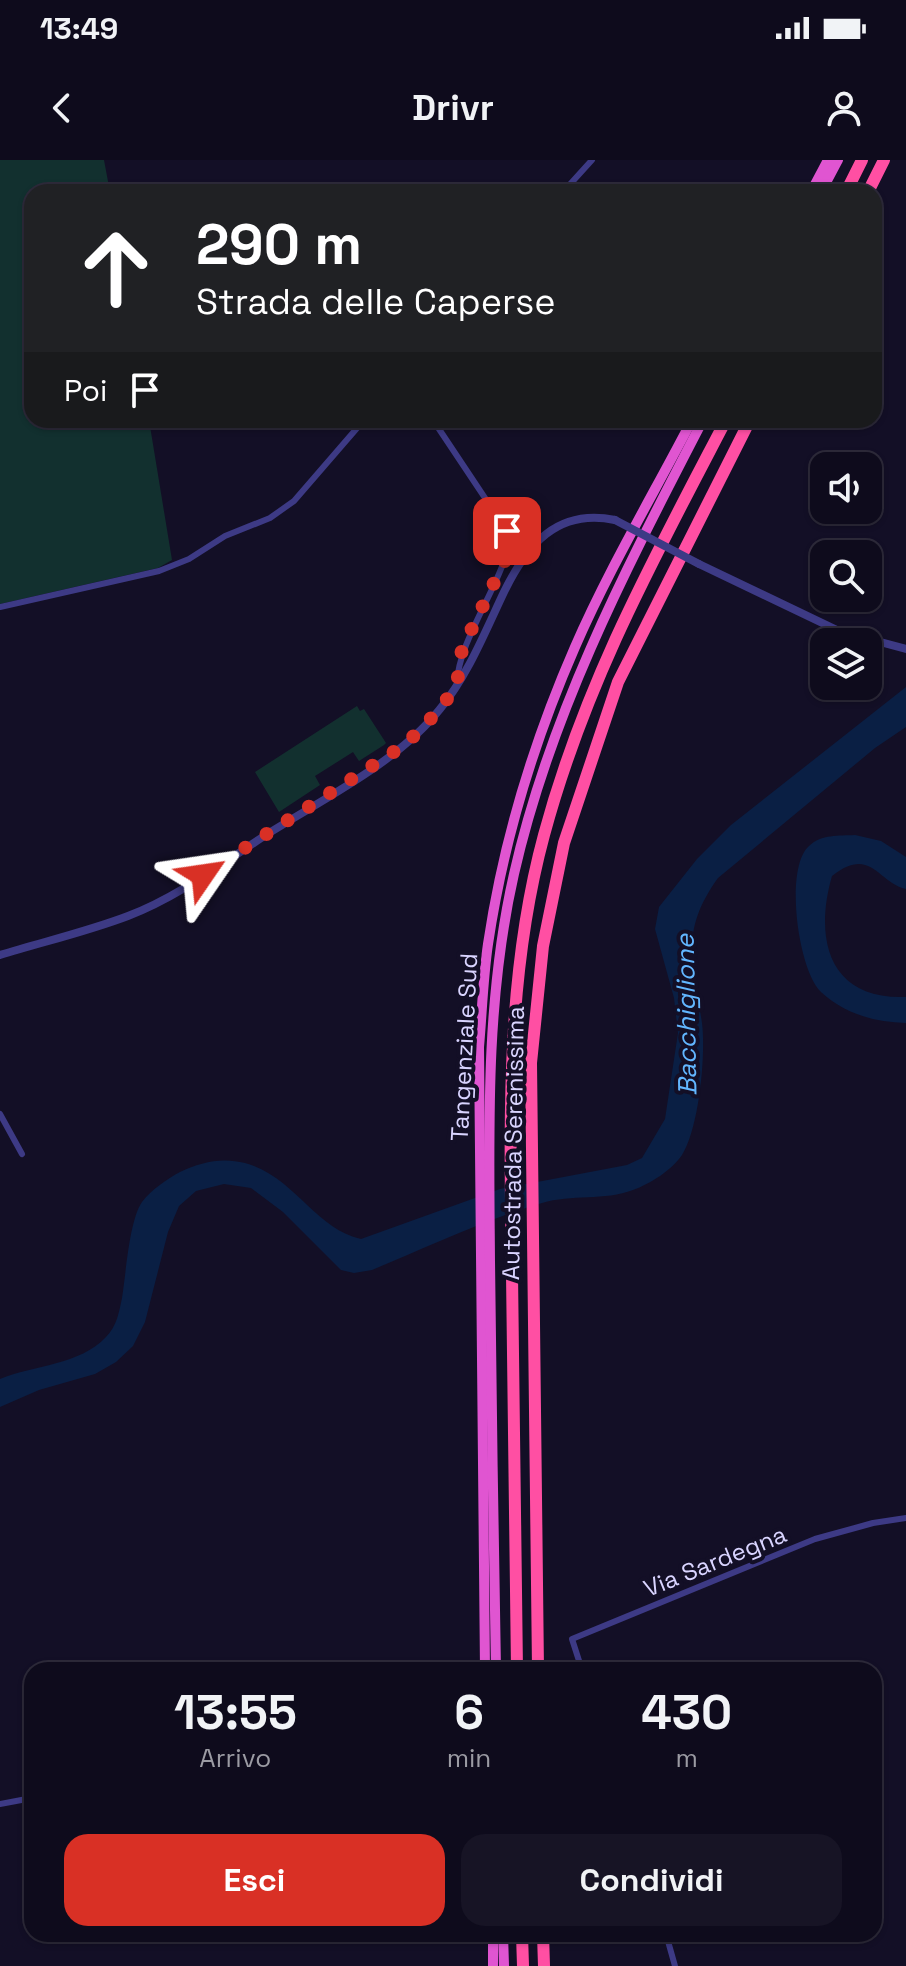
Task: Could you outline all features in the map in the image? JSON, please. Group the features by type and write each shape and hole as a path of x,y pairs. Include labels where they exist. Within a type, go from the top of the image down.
{"highway":[{"path":"815,184 828,160"},
{"path":"825,184 838,160"},
{"path":"850,184 862,160"},
{"path":"872,184 884,160"},
{"name":"Tangenziale Sud","path":"496,1662 486,1232 479,1179 479,1047 488,945 503,865 527,774 576,646 688,428"},
{"name":"Tangenziale Sud","path":"485,1662 486,1232 490,1186 491,1036 499,962 514,875 529,813 557,724 591,642 699,428"},
{"name":"Autostrada Serenissima","path":"517,1662 510,1173 515,1001 532,889 571,743 597,676 722,428"},
{"name":"Autostrada Serenissima","path":"538,1662 531,1063 552,895 577,797 618,682 746,428"},
{"path":"493,1942 493,1966"},
{"path":"503,1942 504,1966"},
{"path":"522,1942 523,1966"},
{"path":"543,1942 544,1966"}],"street":[{"path":"570,184 592,160"},
{"path":"0,607 159,571 189,559 225,536 270,518 294,501 357,428"},
{"path":"438,428 507,531 510,542 502,567 462,649 457,683"},
{"path":"0,955 129,916 178,891 406,744 442,707 477,650 512,575 534,545 564,522 589,517 615,520 839,631 906,649"},
{"path":"0,1114 22,1154"},
{"name":"Via Sardegna","path":"579,1662 572,1639 815,1539 873,1523 906,1518"},
{"path":"0,1804 24,1800"},
{"path":"668,1942 675,1966"}],"green space":[{"path":"0,160 104,160 108,184 24,184 24,428 150,428 172,560 158,568 0,604"},
{"path":"357,706 360,711 364,709 386,743 359,761 353,752 315,776 320,785 279,812 255,772"}],"water":[{"name":"Bacchiglione","path":"906,687 906,727 875,748 718,878 706,897 693,932 692,948 703,1037 700,1091 688,1143 678,1161 667,1171 646,1184 622,1193 553,1200 520,1210 372,1270 354,1273 341,1270 283,1212 251,1188 224,1184 196,1191 179,1206 168,1232 145,1322 133,1346 116,1362 95,1374 39,1390 0,1407 0,1379 70,1359 95,1346 110,1333 120,1308 131,1234 142,1202 155,1189 188,1168 228,1160 245,1163 278,1179 330,1225 361,1239 500,1189 627,1165 642,1158 665,1119 678,1033 674,998 655,929 659,907 697,859 731,825"},
{"path":"855,835 881,841 906,857 906,889 865,865 845,867 832,876 825,921 827,942 833,961 844,976 859,988 880,995 906,997 906,1023 871,1019 830,1000 813,980 806,963 797,919 797,875 801,858 809,846 819,839"}],"route":[{"path":"203,875 406,744 442,707 457,683 462,649 477,614 509,552 507,531"}]}
